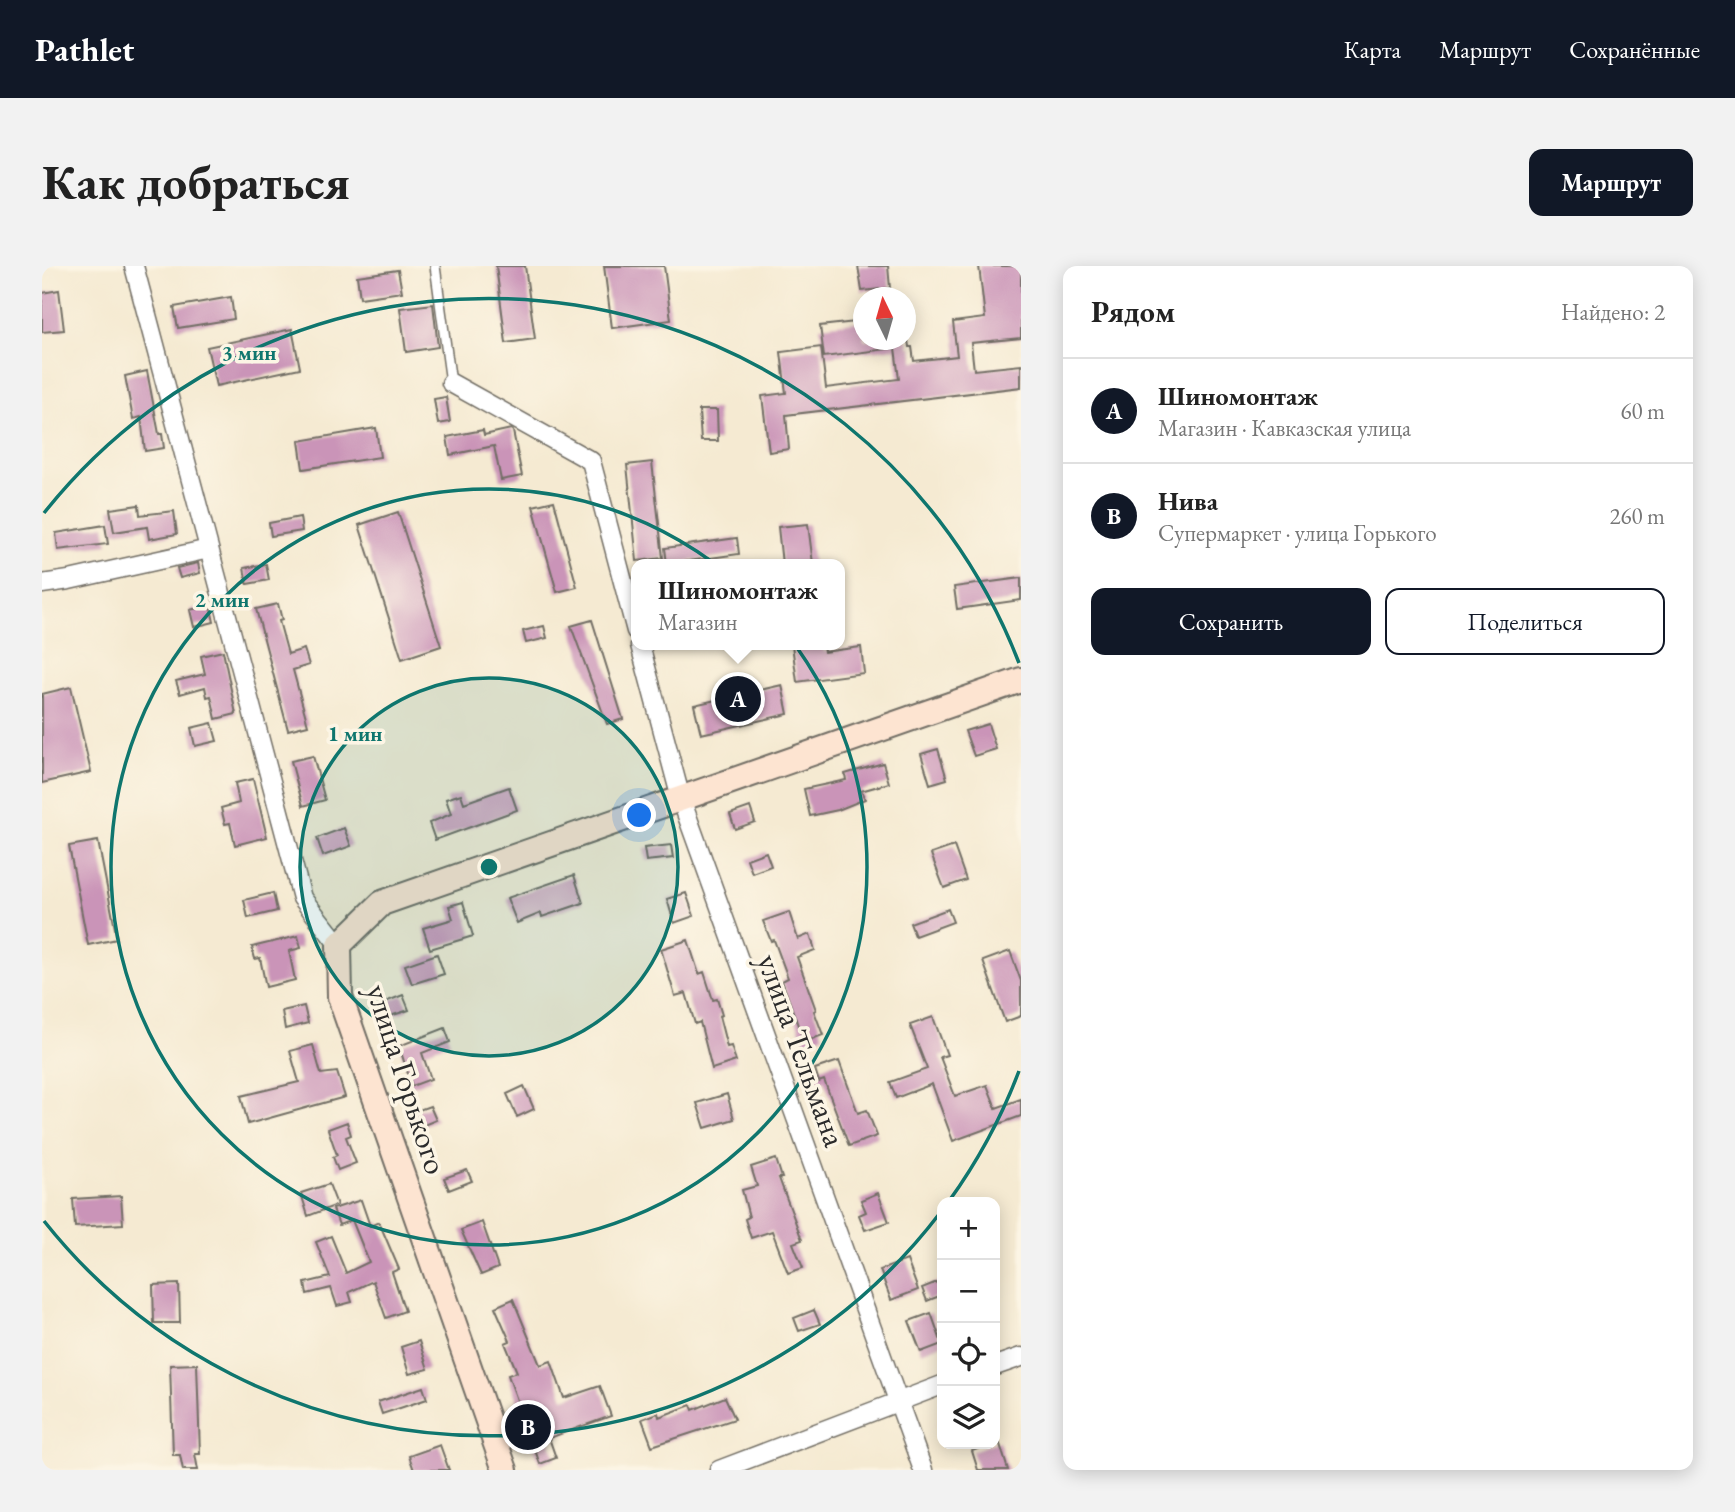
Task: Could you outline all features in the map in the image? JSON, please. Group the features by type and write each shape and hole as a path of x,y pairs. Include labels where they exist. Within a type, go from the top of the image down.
{"main road":[{"path":"339,945 382,904 1021,680"},
{"name":"улица Горького","path":"339,945 340,997 505,1470"}],"street":[{"path":"134,266 302,898 339,945"},
{"path":"451,383 591,461 631,612"},
{"path":"42,584 209,549"},
{"name":"улица Тельмана","path":"641,650 681,799 923,1470"},
{"path":"1000,1364 1021,1357"},
{"path":"719,1470 939,1386"}],"lane":[{"path":"435,266 451,383"}],"building":[{"path":"496,266 525,266 535,339 506,343"},
{"path":"604,266 664,266 671,320 612,328"},
{"path":"858,266 888,266 890,287 861,287"},
{"path":"979,266 1021,266 1021,338 971,343 974,370 1021,365 1021,387 786,415 789,449 769,452 762,396 786,393 781,352 821,347 826,388 899,379 895,350 912,350 914,361 957,356 953,322 985,318"},
{"path":"398,270 402,292 360,298 357,276"},
{"path":"59,290 64,330 42,332 42,293"},
{"path":"231,297 234,319 178,328 174,307"},
{"path":"433,304 438,347 406,352 400,308"},
{"path":"853,322 853,350 879,350 824,357 820,326"},
{"path":"292,329 300,368 216,386 207,347"},
{"path":"147,371 164,448 145,451 141,417 133,419 125,376"},
{"path":"446,397 450,422 438,424 434,399"},
{"path":"699,410 717,410 718,441 701,441"},
{"path":"376,428 380,457 303,469 299,441"},
{"path":"511,429 522,476 501,480 494,446 450,455 447,437 483,430 484,435"},
{"path":"652,462 663,558 637,559 627,465"},
{"path":"554,501 577,587 557,592 533,506"},
{"path":"139,505 140,515 174,511 177,534 149,539 147,527 114,532 110,509"},
{"path":"398,512 441,646 402,659 359,525"},
{"path":"300,517 302,531 271,536 269,523"},
{"path":"808,524 812,559 781,559 778,527"},
{"path":"105,525 108,544 58,550 56,533"},
{"path":"737,538 739,554 703,559 666,559 665,548"},
{"path":"198,563 200,573 180,578 177,568"},
{"path":"266,564 269,580 247,584 244,568"},
{"path":"1021,578 1021,600 957,609 954,587"},
{"path":"278,604 282,620 279,621 288,654 304,649 309,665 293,670 308,725 288,730 256,609"},
{"path":"210,605 214,622 194,627 190,610"},
{"path":"592,620 623,719 607,724 571,626"},
{"path":"544,626 547,638 526,643 523,631"},
{"path":"861,647 864,673 797,682 793,650 824,652"},
{"path":"223,651 236,714 216,719 211,696 207,697 205,687 180,694 176,681 205,674 201,656"},
{"path":"782,685 788,714 701,734 694,705"},
{"path":"71,687 91,772 42,783 42,694"},
{"path":"212,723 217,741 195,746 191,728"},
{"path":"988,724 996,749 974,756 965,731"},
{"path":"938,749 947,779 930,784 921,754"},
{"path":"313,756 325,800 303,806 291,761"},
{"path":"883,763 889,783 861,791 865,799 838,810 810,816 804,789 846,780 845,774"},
{"path":"253,779 267,837 235,845 230,823 225,824 221,808 239,803 235,783"},
{"path":"509,787 517,810 435,840 429,823 451,814 446,799 461,794 464,803"},
{"path":"750,807 755,822 735,829 730,814"},
{"path":"344,828 351,846 323,856 317,838"},
{"path":"98,841 117,939 88,945 69,846"},
{"path":"671,845 673,858 646,861 644,848"},
{"path":"954,846 966,880 944,888 931,854"},
{"path":"766,852 771,866 752,873 747,859"},
{"path":"574,875 583,903 542,917 541,913 517,923 507,898"},
{"path":"273,893 277,911 248,918 244,900"},
{"path":"686,893 694,916 674,923 667,899"},
{"path":"463,902 473,936 430,949 423,928 453,919 449,906"},
{"path":"948,909 953,922 915,936 910,923"},
{"path":"789,912 798,939 810,934 815,950 797,957 823,1035 804,1042 782,981 788,978 774,940 771,941 763,921"},
{"path":"298,936 301,948 289,951 295,980 266,987 260,958 255,959 252,947"},
{"path":"688,940 699,974 704,972 713,1000 717,999 727,1047 731,1046 736,1061 712,1069 700,1022 695,1024 686,993 675,996 661,949"},
{"path":"1010,951 1021,981 1021,1016 1005,1022 983,961"},
{"path":"437,954 444,974 412,984 405,965"},
{"path":"403,995 409,1010 390,1016 385,1002"},
{"path":"304,1006 308,1023 285,1029 282,1011"},
{"path":"933,1017 947,1055 940,1057 955,1096 987,1085 996,1108 1021,1099 1021,1116 953,1141 932,1084 896,1098 890,1082 927,1069 910,1025"},
{"path":"445,1028 450,1042 422,1053 431,1079 412,1086 399,1046"},
{"path":"313,1045 321,1074 337,1072 345,1097 248,1124 241,1096 299,1082 290,1051"},
{"path":"839,1061 858,1113 867,1110 877,1136 849,1146 824,1080 819,1082 815,1069"},
{"path":"524,1086 534,1109 517,1117 507,1094"},
{"path":"727,1094 734,1119 705,1128 697,1103"},
{"path":"430,1106 436,1120 419,1127 413,1112"},
{"path":"347,1122 351,1135 346,1137 356,1163 338,1170 333,1157 337,1155 328,1129"},
{"path":"776,1159 782,1178 779,1178 802,1240 793,1243 803,1268 788,1273 772,1231 751,1238 745,1219 749,1217 742,1190 757,1186 751,1167"},
{"path":"467,1170 472,1181 449,1190 444,1178"},
{"path":"329,1184 337,1205 308,1216 301,1193"},
{"path":"878,1193 889,1222 865,1230 859,1215 866,1212 861,1200"},
{"path":"121,1196 123,1224 75,1227 73,1199"},
{"path":"361,1200 370,1226 379,1222 399,1269 392,1272 405,1311 386,1318 373,1281 349,1292 352,1302 337,1306 331,1288 307,1294 305,1283 330,1277 316,1242 331,1236 346,1273 369,1262 352,1220 339,1225 333,1209"},
{"path":"482,1222 498,1268 481,1275 461,1230"},
{"path":"907,1260 918,1290 891,1300 880,1270"},
{"path":"937,1282 937,1297 927,1301 922,1288"},
{"path":"179,1284 180,1323 154,1323 153,1285"},
{"path":"513,1299 540,1365 551,1361 564,1398 600,1386 611,1416 549,1438 556,1458 540,1464 508,1375 517,1372 505,1343 510,1341 495,1307"},
{"path":"814,1310 820,1324 799,1331 794,1318"},
{"path":"931,1313 937,1330 937,1346 921,1352 909,1321"},
{"path":"419,1341 428,1369 409,1374 401,1347"},
{"path":"197,1364 200,1454 195,1454 198,1470 183,1470 180,1455 173,1455 170,1365"},
{"path":"423,1387 427,1399 382,1414 378,1402"},
{"path":"725,1397 735,1419 652,1446 642,1419 658,1413 659,1417 691,1405 693,1410"},
{"path":"1000,1444 1008,1470 978,1470 972,1451 1000,1449"},
{"path":"440,1445 449,1470 414,1470 409,1456"}],"place":[{"name":"Шиномонтаж","path":"738,699"},
{"name":"Нива","path":"528,1427"}]}
